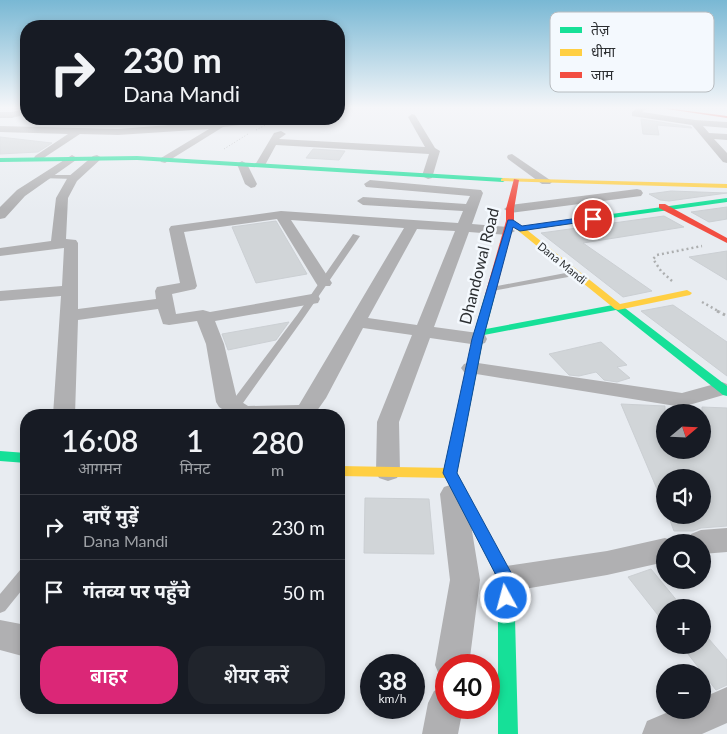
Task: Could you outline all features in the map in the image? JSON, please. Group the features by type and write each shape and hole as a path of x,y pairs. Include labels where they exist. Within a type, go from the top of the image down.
{"street":[{"path":"39,158 62,142"},
{"path":"165,160 189,142"},
{"path":"260,165 273,142"},
{"path":"277,142 432,151"},
{"path":"425,142 432,151 435,151 428,176"},
{"path":"712,142 727,160"},
{"path":"0,215 21,193 72,158"},
{"path":"58,244 62,198 74,177 97,158"},
{"path":"0,160 97,158 260,165 477,193 388,422 388,472"},
{"path":"512,158 546,182"},
{"path":"242,164 250,184"},
{"path":"372,178 428,176 516,180 642,194 726,242"},
{"path":"355,219 372,178"},
{"name":"Dhandowal Road","path":"450,473 478,336 512,222 516,180"},
{"path":"237,409 227,402 215,344 203,315 169,320 163,291 189,286 176,229 281,214 464,228 512,222 642,194 727,186"},
{"name":"Dana Mandi","path":"512,222 666,208 727,200"},
{"path":"363,201 471,208"},
{"path":"281,214 324,283"},
{"name":"Dana Mandi","path":"512,222 618,307"},
{"path":"307,409 412,224"},
{"path":"0,252 70,243 69,316 64,409"},
{"path":"0,296 68,290"},
{"path":"357,322 424,332 478,336 687,293"},
{"path":"204,318 312,299"},
{"path":"69,316 165,303"},
{"path":"618,307 724,390"},
{"path":"472,368 682,400 724,390"},
{"path":"0,456 20,458"},
{"path":"345,471 450,473"},
{"path":"450,473 506,578 508,734"},
{"path":"450,473 466,580 454,654"},
{"path":"711,541 727,540"},
{"path":"506,578 607,562 656,552"},
{"path":"0,635 20,640"},
{"path":"660,734 727,705"},
{"path":"440,734 443,719"}],"lane":[{"path":"42,177 74,177"},
{"path":"234,407 356,236"},
{"path":"492,289 576,274"},
{"path":"0,606 20,581"}],"path":[{"path":"204,162 235,142"},
{"path":"726,242 656,254 653,259 661,271 687,293 727,316"}],"building":[{"path":"0,142 52,143 38,152 0,154"},
{"path":"313,149 345,151 339,160 306,158"},
{"path":"671,191 727,193 669,201 660,200 649,194"},
{"path":"727,207 727,219 709,222 691,212"},
{"path":"664,216 684,227 583,243 652,291 623,297 541,233"},
{"path":"276,221 307,274 256,283 232,227"},
{"path":"727,251 727,280 689,257"},
{"path":"673,305 727,342 727,376 641,311"},
{"path":"289,322 276,340 228,350 222,334"},
{"path":"601,342 627,365 617,367 630,378 617,382 604,380 596,372 579,376 569,375 549,354"},
{"path":"621,404 656,406 656,459 711,459 711,407 727,408 727,526 701,528 693,531 674,531 671,524 711,524 711,469 656,469 656,487"},
{"path":"365,498 429,499 434,554 364,553"},
{"path":"651,569 656,575 656,589 667,589 676,599 656,599 656,613 628,577"},
{"path":"711,641 727,660 727,685 716,690 711,684 711,664 696,664 688,654 711,654"}],"traffic: fast":[{"path":"0,160 137,158 503,180"},
{"path":"590,219 727,200"},
{"path":"490,295 478,339 450,473 506,579 508,734"},
{"path":"479,333 618,307 727,392"},
{"path":"0,456 20,458"}],"traffic: slow":[{"path":"503,180 727,186"},
{"path":"590,219 520,229 618,307 687,293"},
{"path":"345,471 450,473"}],"traffic: jam":[{"path":"490,295 510,221 510,209 516,180"},
{"path":"662,206 726,241"}],"route":[{"path":"506,598 506,578 450,473 478,339 510,221 520,229 593,219"}]}
